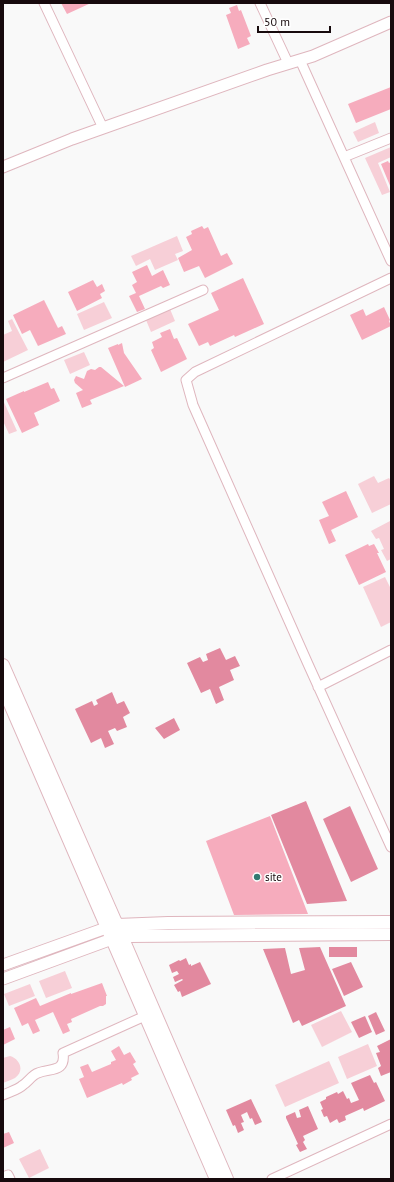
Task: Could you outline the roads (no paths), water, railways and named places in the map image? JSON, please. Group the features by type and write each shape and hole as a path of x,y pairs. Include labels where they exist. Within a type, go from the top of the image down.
{"main road":[{"path":"3,665 114,932 145,1016 216,1179"},
{"path":"3,688 227,1179"},
{"path":"114,932 168,923 391,922"},
{"path":"114,932 137,936 391,934"}],"street":[{"path":"44,3 103,128"},
{"path":"260,3 288,63"},
{"path":"3,167 72,138 288,63 313,56 391,22"},
{"path":"300,60 390,259"},
{"path":"344,157 391,138"},
{"path":"391,278 195,372 186,380 193,405 391,848"},
{"path":"3,378 203,290"},
{"path":"318,687 391,650"},
{"path":"3,965 114,932"},
{"path":"3,979 114,932"},
{"path":"3,1095 23,1086 37,1073 61,1066 64,1059 63,1053 145,1016"},
{"path":"272,1179 391,1124"},
{"path":"3,1177 8,1175 10,1179"}],"place":[{"name":"site","path":"257,877"}]}
